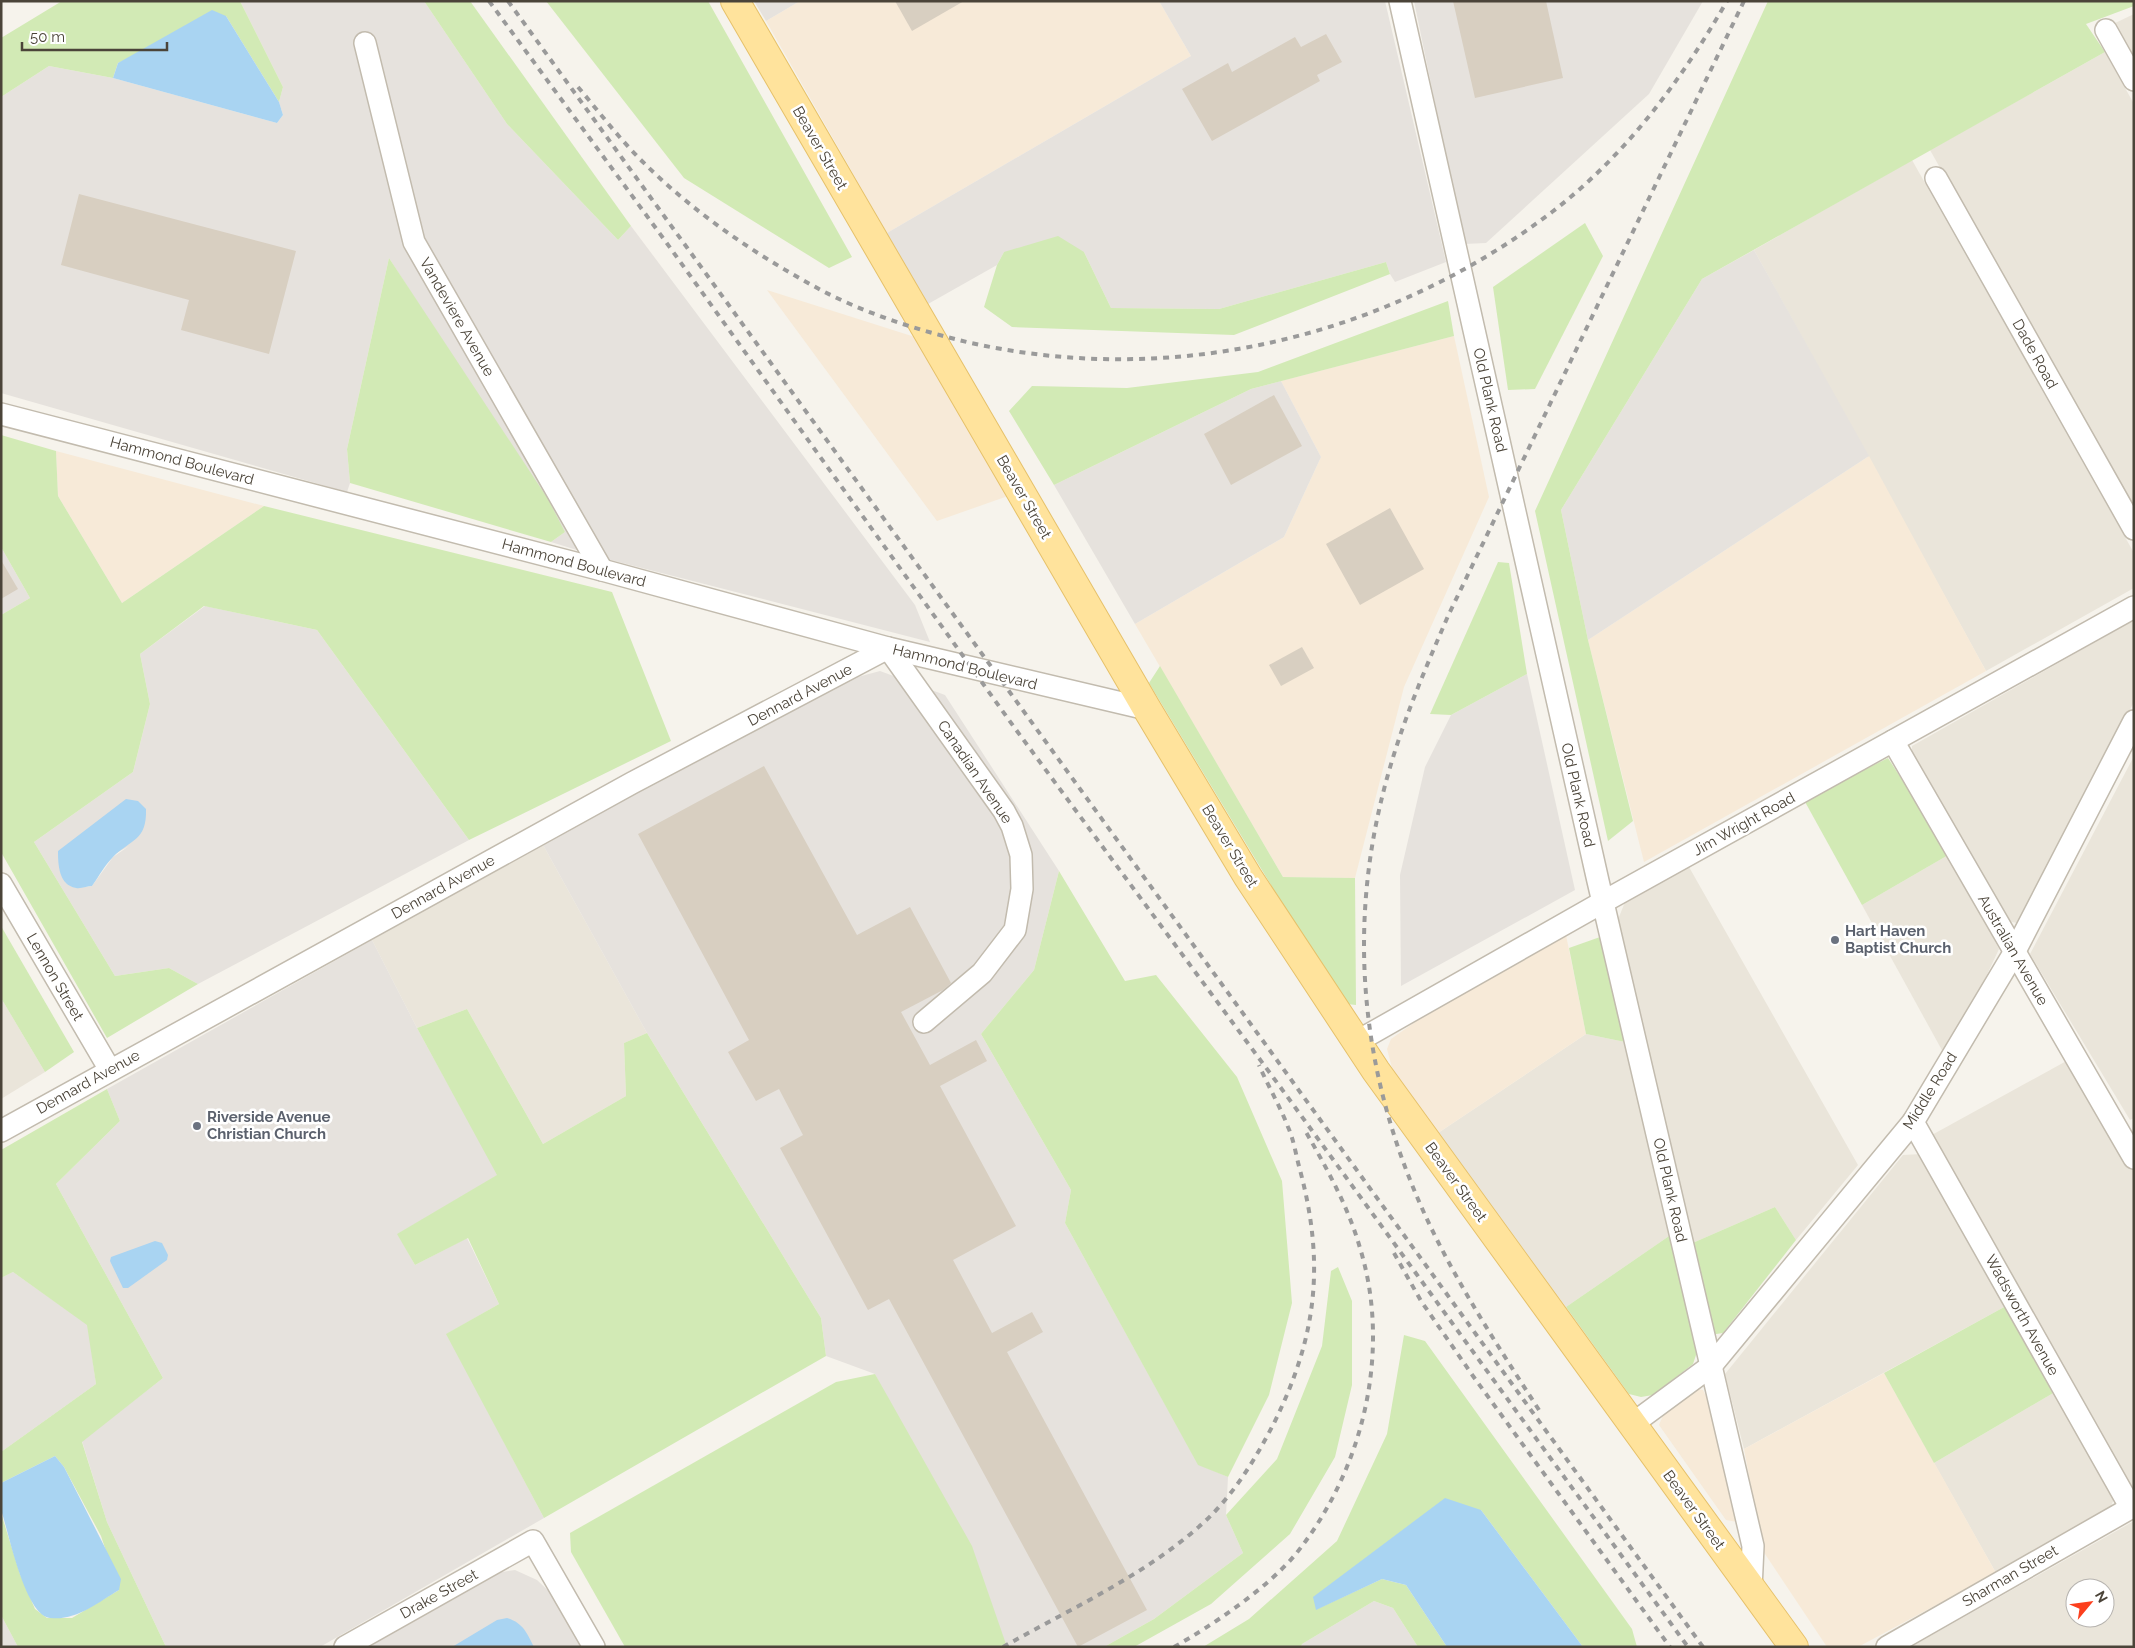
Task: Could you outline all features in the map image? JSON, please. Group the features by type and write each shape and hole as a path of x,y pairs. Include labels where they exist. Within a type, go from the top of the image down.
{"main road":[{"name":"Beaver Street","path":"734,1 1147,709 1248,877 1356,1042 1631,1425 1794,1647"}],"street":[{"name":"Old Plank Road","path":"1400,1 1603,902 1753,1546 1751,1589"},
{"path":"2106,30 2134,80"},
{"name":"Vandeviere Avenue","path":"365,43 414,242 602,570"},
{"name":"Dade Road","path":"1936,178 2134,529"},
{"name":"Hammond Boulevard","path":"1,414 602,570 888,648 1147,709"},
{"name":"Jim Wright Road","path":"1356,1042 1603,902 2134,607"},
{"name":"Canadian Avenue","path":"888,648 1004,810 1012,826 1021,855 1022,889 1015,930 982,973 924,1022"},
{"name":"Dennard Avenue","path":"1,1131 632,783 888,648"},
{"name":"Middle Road","path":"1631,1425 1711,1366 1913,1122 2014,952 2134,721"},
{"name":"Australian Avenue","path":"1893,741 2134,1158"},
{"name":"Lennon Street","path":"1,884 110,1070"},
{"name":"Wadsworth Avenue","path":"1913,1122 2132,1507"},
{"name":"Sharman Street","path":"1887,1647 2132,1507"},
{"name":"Drake Street","path":"345,1647 533,1541 594,1647"}],"shaded area":[{"path":"240,1 424,1 507,124 618,240 631,226 915,605 930,642 603,558 551,542 565,532 389,258 347,449 350,483 347,492 1,393 1,97 49,66 113,78 277,123 283,115 279,102 283,87"},
{"path":"754,1 800,1 766,21"},
{"path":"800,1 1159,1 1191,56 887,233 766,21"},
{"path":"1159,1 1385,1 1446,262 1395,282 1386,262 1219,309 1111,308 1084,252 1004,252 997,265 928,304 887,233 1191,56"},
{"path":"1414,1 1703,1 1649,94 1486,243 1464,244"},
{"path":"2134,14 2134,66 2111,25"},
{"path":"2105,52 2134,104 2134,513 1930,150"},
{"path":"1912,160 2134,553 2134,588 1986,671 1754,250"},
{"path":"1754,250 1869,456 1588,640 1561,510 1702,279"},
{"path":"767,290 918,338 1008,496 937,521"},
{"path":"1454,336 1489,497 1404,687 1355,878 1283,877 1135,624 1284,537 1321,457 1281,381"},
{"path":"1281,381 1321,457 1284,537 1135,624 1054,485 1251,389"},
{"path":"56,451 264,506 122,603 58,496"},
{"path":"1869,456 1986,671 1644,862 1588,640"},
{"path":"1,547 30,598 1,615"},
{"path":"205,606 317,630 469,840 198,984 169,968 115,976 34,842 133,772 150,704 140,654","holes":["129,846 113,857 92,886 76,888 65,882"]},
{"path":"2134,620 2134,702 2017,923 2007,921 1912,759 1912,746"},
{"path":"880,671 945,695 1059,871 1034,970 981,1034 1071,1190 1065,1223 1198,1464 1228,1477 1226,1515 1243,1553 1154,1619 1104,1647 1007,1647 875,1374 826,1356 821,1318 647,1033 542,843 854,678"},
{"path":"1527,674 1575,890 1401,986 1400,875 1425,767 1451,715"},
{"path":"2134,756 2134,1118 2130,1120 2030,954"},
{"path":"542,843 647,1033 624,1043 626,1096 543,1144 467,1009 417,1028 372,940"},
{"path":"1950,854 1999,949 1970,1011 1943,1052 1862,905"},
{"path":"1689,867 1858,1165 1796,1240 1775,1207 1688,1245 1617,922 1625,902"},
{"path":"1566,935 1586,1034 1438,1133 1392,1068 1387,1049 1391,1039 1439,1005"},
{"path":"372,940 417,1028 498,1175 398,1234 415,1265 467,1238 499,1304 447,1334 544,1518 320,1647 166,1647 107,1522 82,1441 163,1378 56,1184 120,1121 107,1089"},
{"path":"1,998 45,1072 1,1099"},
{"path":"1586,1034 1625,1042 1672,1234 1566,1307 1438,1133"},
{"path":"2070,1059 2134,1170 2134,1491 2129,1490 1930,1136"},
{"path":"1922,1154 2006,1306 1744,1449 1725,1374 1903,1155"},
{"path":"13,1272 88,1325 96,1384 1,1452 1,1278"},
{"path":"1884,1373 1996,1573 1858,1647 1827,1647 1763,1551 1744,1449"},
{"path":"1688,1388 1703,1390 1708,1400 1737,1522 1726,1520 1659,1425 1666,1408"},
{"path":"2055,1392 2115,1496 2110,1509 1996,1573 1934,1463"},
{"path":"2134,1521 2134,1647 1911,1647"},
{"path":"515,1570 537,1580 556,1598 584,1647 365,1647 496,1573"},
{"path":"1374,1601 1393,1608 1418,1647 1301,1647 1302,1644"},
{"path":"1,1615 18,1647 1,1647"}],"green space":[{"path":"62,1 240,1 283,87 279,102 226,16 118,63 113,78 49,66 1,97 1,38"},
{"path":"424,1 470,1 631,226 618,240 507,124"},
{"path":"546,1 708,1 852,257 829,268 684,178"},
{"path":"1768,1 2134,1 2134,6 2086,24 2105,52 1702,279 1561,510 1588,640 1633,821 1608,841 1535,511"},
{"path":"1585,223 1603,256 1535,389 1508,390 1493,287"},
{"path":"1058,236 1084,252 1111,308 1219,309 1386,262 1390,274 1234,335 1012,327 984,307 997,265 1004,252"},
{"path":"389,258 548,499 565,532 551,542 350,483 347,449"},
{"path":"1448,301 1454,336 1251,389 1054,485 1009,411 1032,386 1127,388 1258,372"},
{"path":"1,435 56,451 58,496 122,603 264,506 612,592 671,741 469,840 317,630 204,606 140,654 150,704 133,772 34,842 115,976 169,968 198,984 107,1038 1,852 1,615 30,598 1,547"},
{"path":"1498,562 1509,563 1527,674 1451,715 1430,714"},
{"path":"1160,666 1283,877 1355,878 1356,1005 1347,1004 1271,885 1149,683"},
{"path":"1888,758 1950,854 1862,905 1804,800"},
{"path":"1059,871 1125,981 1156,975 1237,1077 1282,1181 1292,1303 1269,1395 1228,1477 1198,1465 1065,1223 1071,1190 981,1034 1034,970"},
{"path":"1,926 74,1052 45,1072 1,998"},
{"path":"1600,937 1625,1042 1586,1034 1569,948"},
{"path":"467,1009 543,1144 626,1096 624,1043 647,1033 821,1318 826,1356 544,1518 446,1334 499,1304 468,1238 415,1265 397,1234 497,1175 417,1028"},
{"path":"107,1089 120,1121 56,1184 163,1378 82,1442 107,1522 166,1647 18,1647 1,1615 1,1513 20,1574 35,1609 47,1618 72,1618 119,1590 101,1536 64,1467 55,1456 1,1483 1,1452 96,1384 87,1325 13,1272 1,1278 1,1150"},
{"path":"1775,1207 1796,1240 1723,1333 1710,1335 1688,1245"},
{"path":"1672,1234 1698,1349 1693,1364 1653,1395 1641,1397 1629,1394 1566,1307"},
{"path":"1338,1267 1352,1301 1352,1385 1335,1457 1290,1534 1211,1604 1134,1647 1104,1647 1154,1619 1243,1553 1226,1515 1277,1459 1322,1346 1331,1271"},
{"path":"2006,1306 2055,1392 1934,1463 1884,1373"},
{"path":"1404,1335 1425,1341 1632,1629 1637,1647 1583,1647 1481,1510 1317,1609 1382,1579 1406,1585 1447,1647 1418,1647 1393,1608 1374,1601 1302,1644 1301,1647 1203,1647 1249,1619 1337,1541 1387,1434"},
{"path":"875,1374 972,1546 1007,1647 625,1647 571,1552 570,1533 836,1382"}],"water":[{"path":"212,10 226,16 279,102 283,115 277,123 113,78 118,63"},
{"path":"126,799 138,801 146,809 146,820 141,834 110,860 92,886 78,888 70,886 61,874 58,851"},
{"path":"155,1241 162,1243 168,1255 167,1260 128,1288 123,1288 110,1261 111,1257"},
{"path":"55,1456 64,1467 121,1579 119,1590 86,1610 69,1617 50,1618 41,1613 33,1603 19,1572 2,1513 1,1483"},
{"path":"1445,1498 1481,1510 1583,1647 1447,1647 1406,1585 1382,1579 1316,1610 1313,1597"},
{"path":"507,1618 521,1626 534,1647 452,1647 497,1620"}],"building":[{"path":"895,1 964,1 912,31"},
{"path":"1453,1 1546,1 1563,78 1475,98"},
{"path":"1326,34 1342,62 1317,75 1320,81 1212,141 1182,89 1228,63 1232,72 1295,37 1301,47"},
{"path":"79,194 296,251 269,354 181,330 189,300 61,265"},
{"path":"1274,395 1302,446 1231,485 1204,434"},
{"path":"1390,508 1424,569 1360,605 1326,544"},
{"path":"1,560 18,589 1,599"},
{"path":"1302,647 1314,668 1281,686 1269,665"},
{"path":"764,766 857,935 910,907 951,983 943,990 901,1012 930,1065 976,1040 987,1061 940,1086 1016,1226 953,1260 992,1333 1032,1312 1043,1332 1007,1352 1147,1610 1078,1647 889,1299 868,1310 780,1148 803,1135 779,1089 756,1101 728,1052 749,1040 638,834"}],"railway":[{"path":"489,1 666,242 1014,727 1281,1088 1688,1647"},
{"path":"508,1 1703,1647"},
{"path":"578,87 637,156 665,183 706,217 772,262 819,289 854,306 891,320 967,342 1044,355 1121,359 1198,355 1274,342 1348,321 1419,292 1488,256 1552,212 1604,167 1671,88 1691,60 1727,1"},
{"path":"1539,1410 1456,1276 1415,1192 1396,1141 1381,1089 1371,1036 1365,984 1364,931 1368,878 1376,824 1395,751 1408,712 1448,616 1744,1"},
{"path":"1003,1647 1106,1591 1180,1543 1224,1502 1251,1464 1274,1423 1300,1360 1308,1330 1314,1268 1313,1237 1308,1204 1292,1137 1259,1065"},
{"path":"1174,1647 1238,1606 1269,1581 1295,1555 1319,1522 1338,1486 1354,1448 1365,1409 1371,1369 1373,1328 1369,1288 1360,1248 1349,1217 1329,1174 1306,1132"},
{"path":"1394,1253 1421,1301 1473,1376 1670,1647"}],"place":[{"name":"Hart Haven Baptist Church","path":"1835,940"},
{"name":"Riverside Avenue Christian Church","path":"197,1126"}]}
